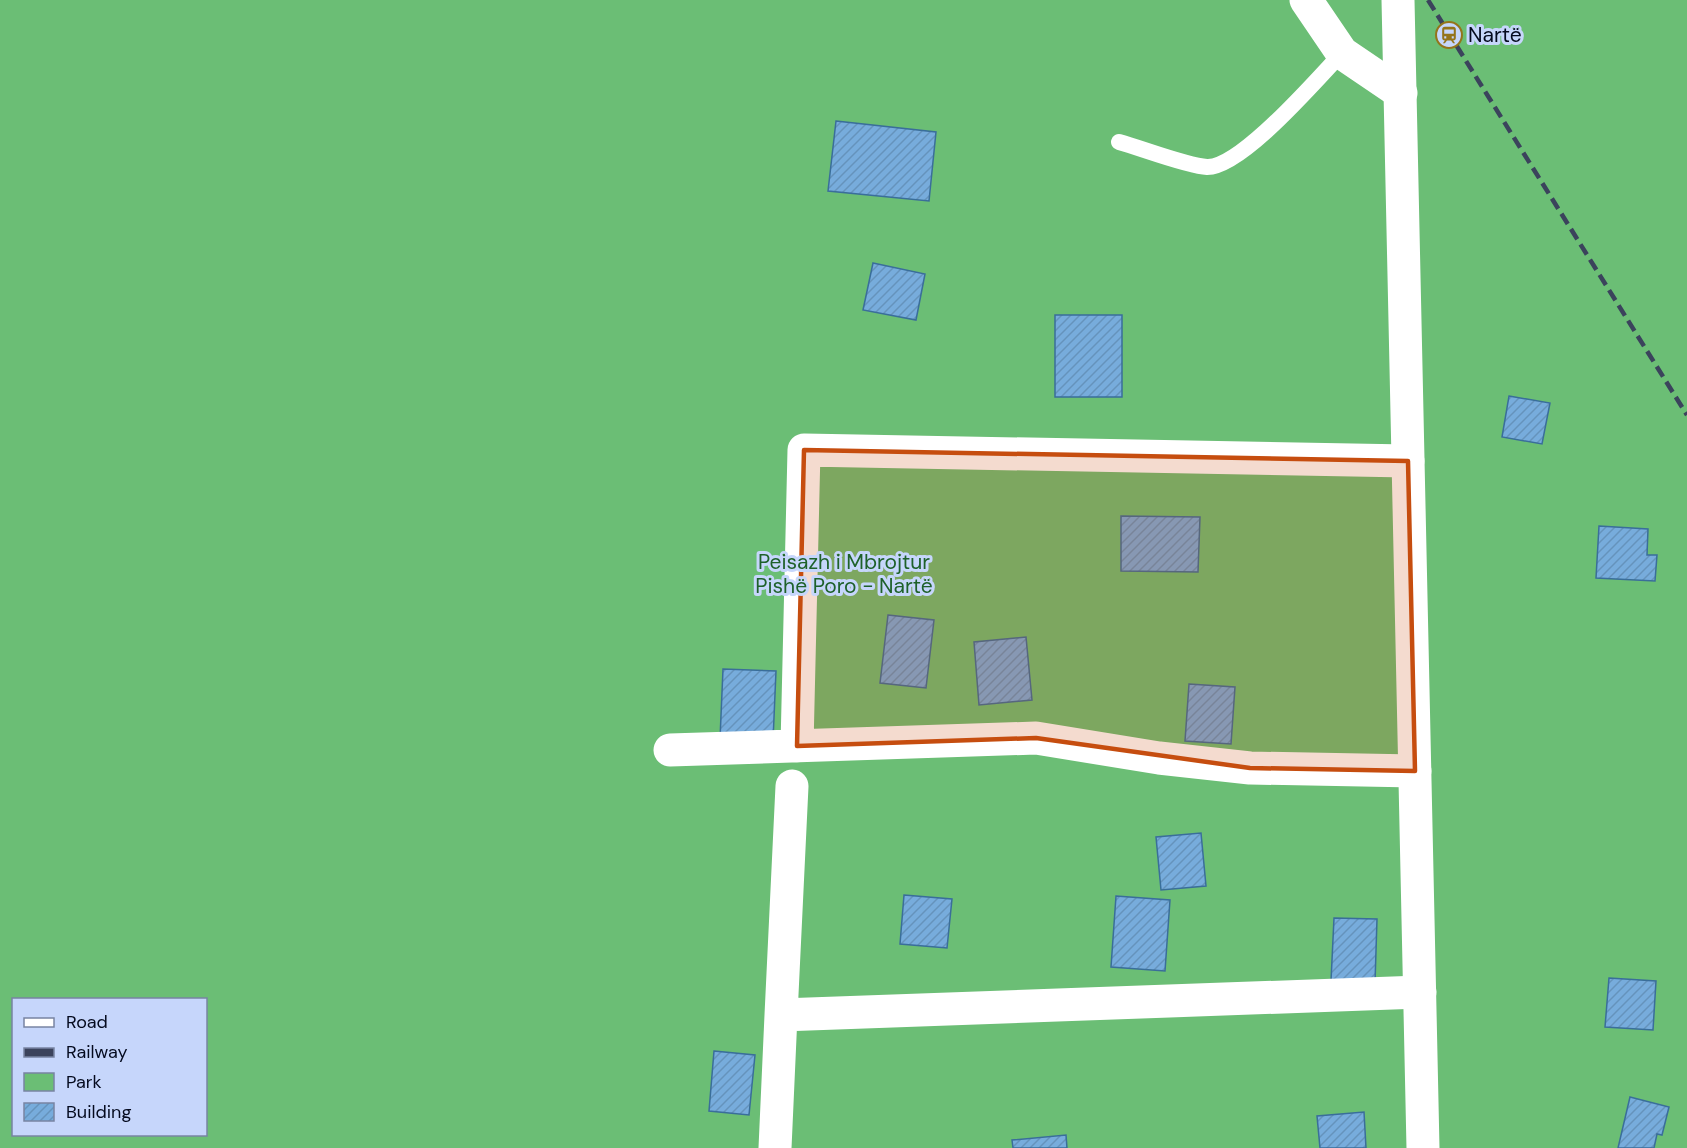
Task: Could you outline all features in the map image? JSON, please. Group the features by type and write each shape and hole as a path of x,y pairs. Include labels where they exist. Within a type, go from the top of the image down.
{"street":[{"path":"1306,0 1342,53 1401,93"},
{"path":"1398,0 1423,1148"},
{"path":"797,746 804,450 1408,461"},
{"path":"670,750 1036,738 1097,746 1159,758 1250,768 1415,771"},
{"path":"775,1148 792,786"},
{"path":"781,1015 1420,992"}],"lane":[{"path":"1119,142 1208,167 1228,161 1256,141 1342,53"}],"highlighted area":[{"path":"804,450 1408,461 1415,771 1250,768 1036,738 797,746"}],"green space":[{"name":"Peisazh i Mbrojtur Pishë Poro - Nartë","path":"0,0 1687,0 1687,1148 0,1148"}],"building":[{"path":"836,121 936,132 929,201 828,191"},
{"path":"873,263 925,274 916,320 863,310"},
{"path":"1055,315 1122,315 1122,397 1055,397"},
{"path":"1509,396 1550,403 1542,444 1502,437"},
{"path":"1121,516 1200,517 1198,572 1121,571"},
{"path":"1599,526 1648,529 1647,555 1657,555 1655,581 1596,578"},
{"path":"888,615 934,620 926,688 880,683"},
{"path":"1026,637 1032,700 979,705 974,642"},
{"path":"723,669 776,671 773,741 720,739"},
{"path":"1189,684 1235,687 1231,744 1185,741"},
{"path":"1201,833 1206,886 1161,890 1156,837"},
{"path":"904,895 952,899 947,948 900,944"},
{"path":"1116,896 1170,900 1165,971 1111,967"},
{"path":"1334,918 1377,919 1375,983 1331,981"},
{"path":"1609,978 1656,981 1653,1030 1605,1027"},
{"path":"714,1051 755,1055 749,1115 709,1111"},
{"path":"1630,1097 1669,1107 1662,1135 1657,1134 1654,1148 1618,1148"},
{"path":"1364,1112 1366,1148 1320,1148 1317,1116"},
{"path":"1066,1135 1067,1148 1013,1148 1012,1140"}],"railway":[{"path":"1428,0 1687,415"}],"place":[{"name":"Nartë","path":"1449,35"}]}
